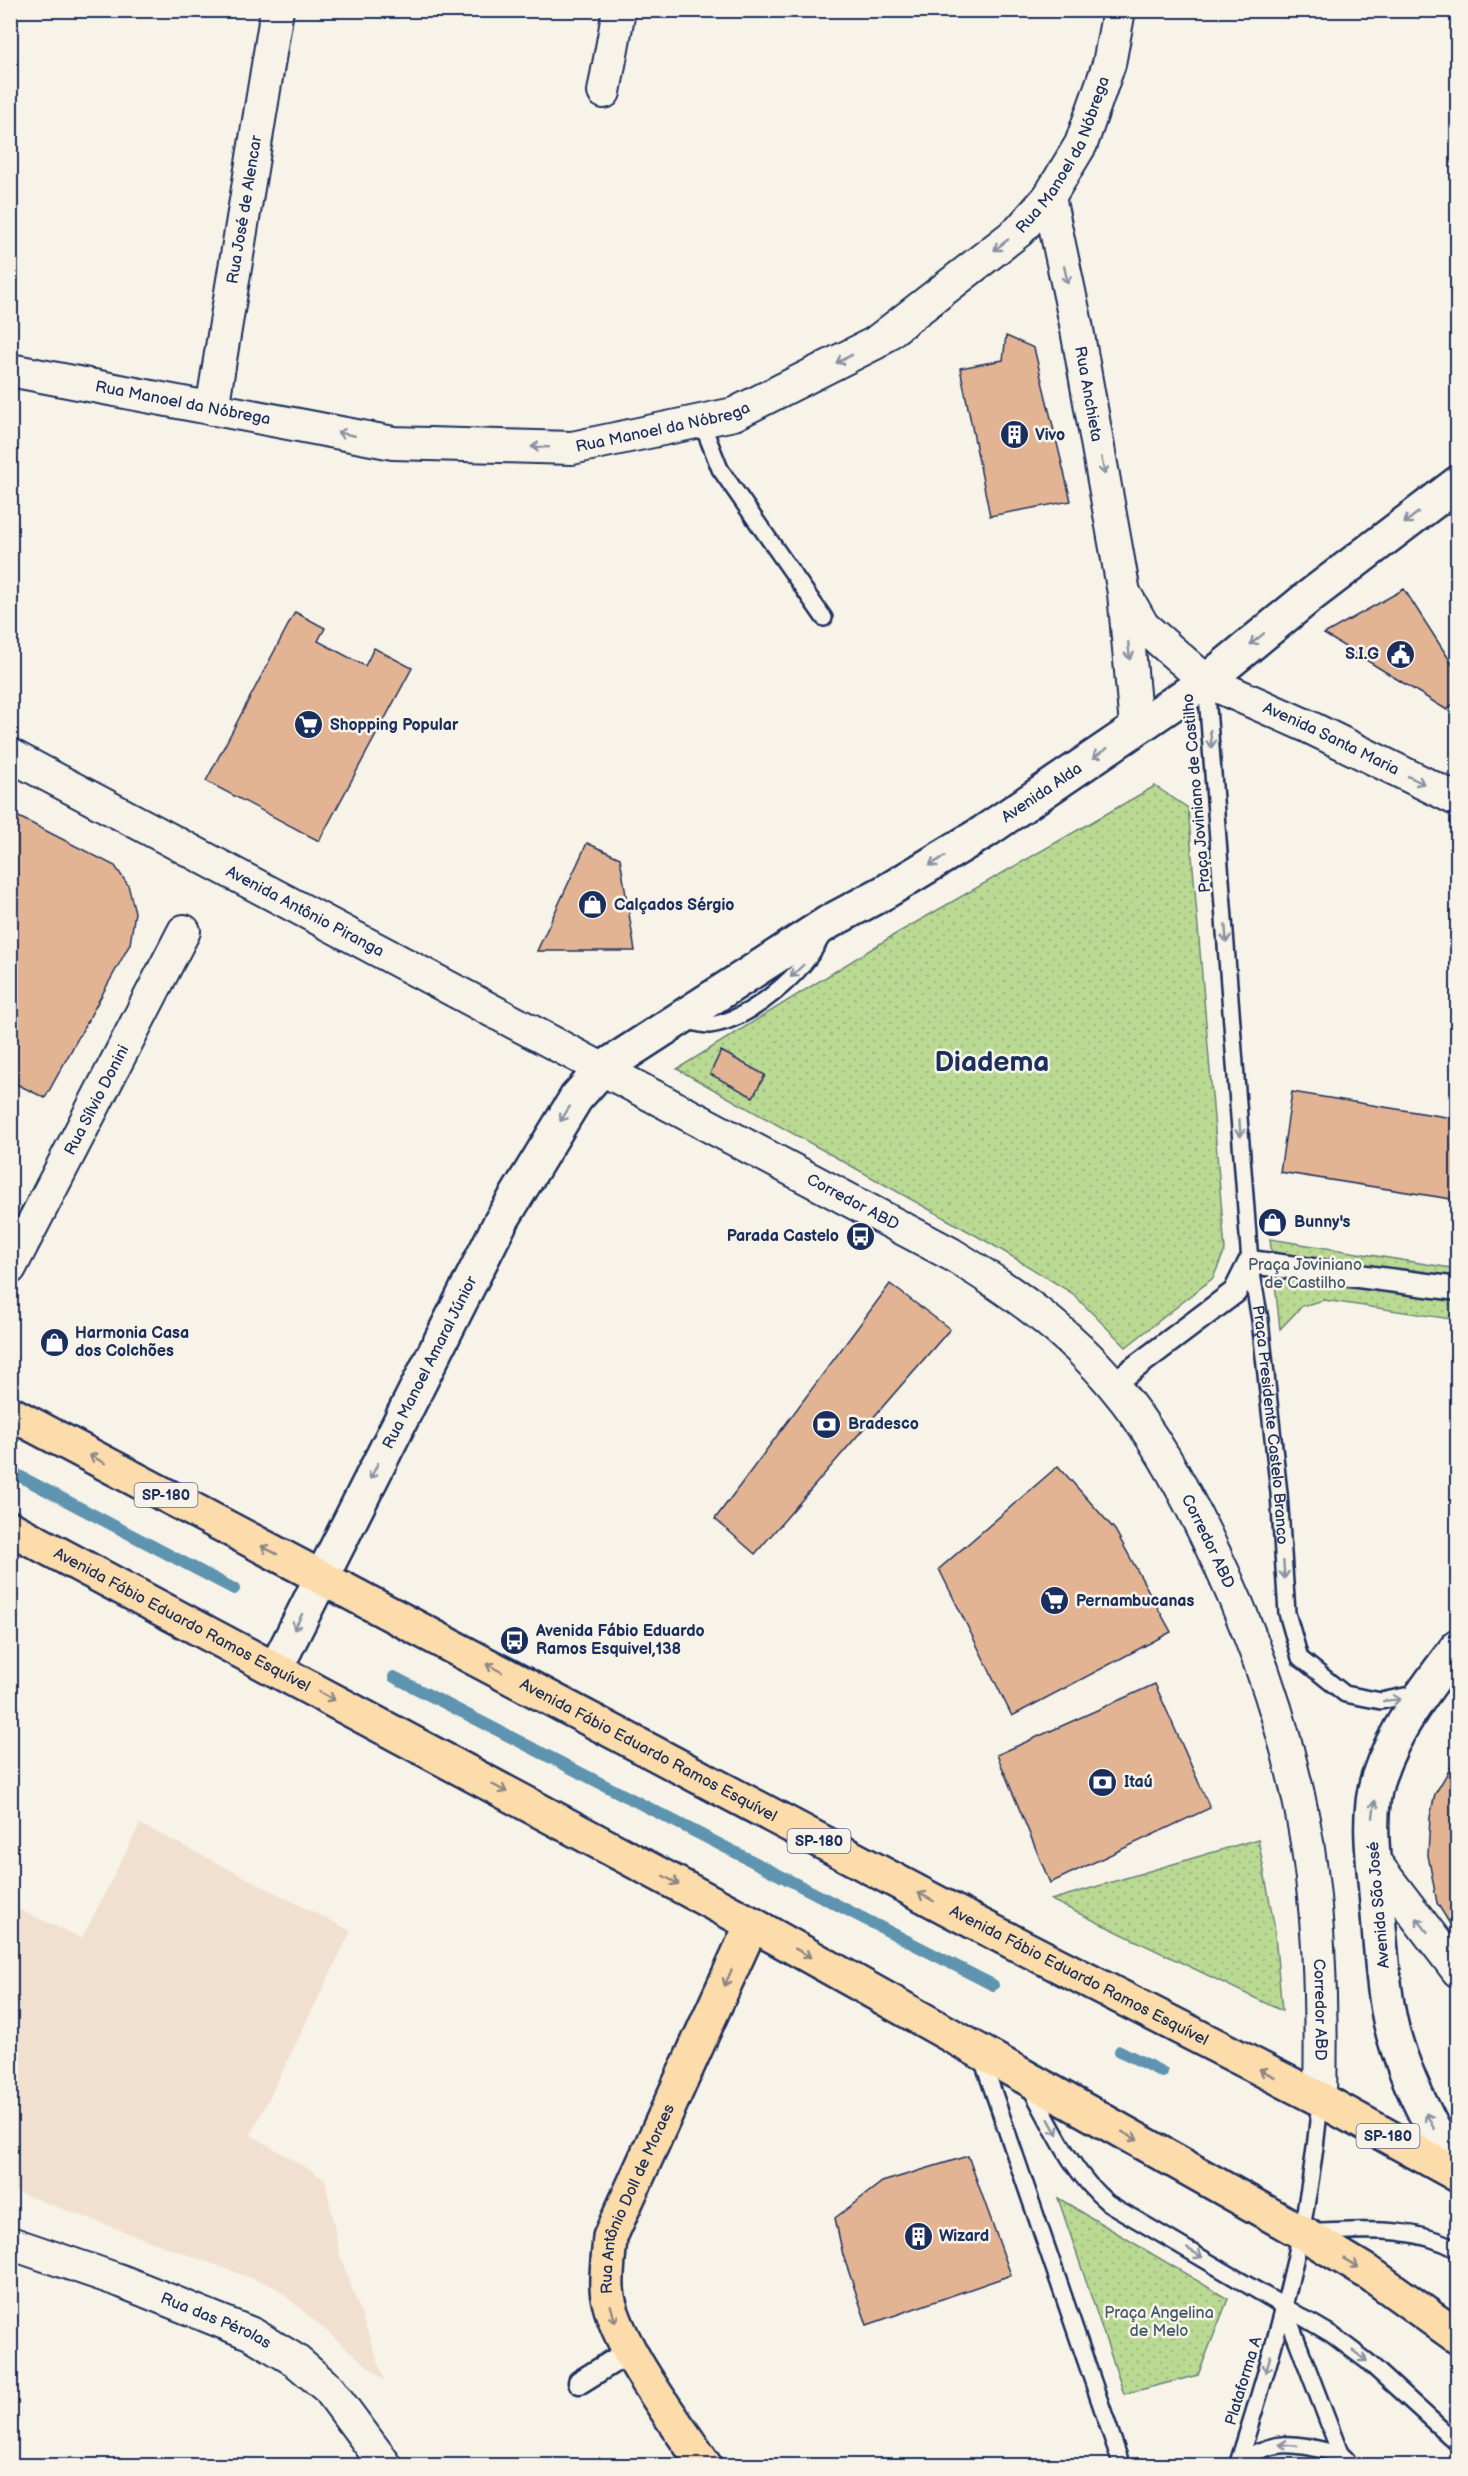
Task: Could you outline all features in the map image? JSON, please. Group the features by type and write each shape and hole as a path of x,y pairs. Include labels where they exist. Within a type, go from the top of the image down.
{"main road":[{"name":"Avenida Alda","path":"602,1069 677,1018 829,922 885,892 984,832 1206,681 1325,585 1458,483"},
{"name":"Rua Manoel Amaral Júnior","path":"276,1668 500,1223 576,1098 602,1069"},
{"name":"Avenida Fábio Eduardo Ramos Esquível","path":"10,1413 968,1919 1320,2099"},
{"name":"Avenida Fábio Eduardo Ramos Esquível","path":"10,1528 752,1924 1301,2232 1372,2275 1458,2337"},
{"name":"Avenida São José","path":"1457,2174 1417,2096 1401,2056 1388,2011 1373,1860 1372,1823 1378,1780 1393,1742 1424,1691 1458,1646"},
{"name":"Rua Antônio Doll de Moraes","path":"705,2466 630,2351 615,2322 607,2289 610,2237 752,1924"},
{"name":"SP-180","path":"1320,2099 1457,2174"}],"street":[{"name":"Rua José de Alencar","path":"212,409 277,10"},
{"path":"604,92 619,10"},
{"name":"Rua Manoel da Nóbrega","path":"10,370 393,443 572,448 734,414 875,343 1019,231 1049,197 1081,144 1108,64 1119,10"},
{"name":"Rua Anchieta","path":"1049,197 1076,324 1124,593 1136,728"},
{"name":"Rua Anchieta","path":"1124,593 1143,626 1206,681"},
{"name":"Avenida Santa Maria","path":"1206,681 1307,726 1458,800"},
{"name":"Avenida Antônio Piranga","path":"10,755 602,1069"},
{"name":"Rua Sílvio Donini","path":"15,1250 184,931"},
{"name":"Corredor ABD","path":"602,1069 951,1254 1001,1284 1042,1316 1113,1384 1155,1443 1186,1495 1221,1567 1260,1660 1282,1731 1301,1809 1317,1931 1322,2017 1320,2099"},
{"path":"1113,1384 1235,1292 1250,1262 1458,1289"},
{"path":"1373,1860 1458,1971"},
{"name":"Rua das Pérolas","path":"10,2243 121,2281 252,2334 295,2360 329,2389 384,2462"},
{"path":"580,2382 630,2351"}],"lane":[{"path":"701,421 720,469 824,618"},
{"name":"Praça Joviniano de Castilho","path":"1206,681 1250,1262"},
{"name":"Praça Presidente Castelo Branco","path":"1250,1262 1260,1320 1279,1493 1287,1613 1300,1658 1346,1694 1381,1701 1402,1698 1424,1691"},
{"path":"979,2051 1122,2466"},
{"path":"1024,2076 1076,2170 1090,2188 1108,2203 1331,2334 1367,2361 1458,2444"},
{"name":"Corredor ABD","path":"1284,2307 1311,2186 1320,2099"},
{"path":"1301,2232 1394,2230 1438,2239 1458,2250"},
{"path":"1284,2307 1344,2460"},
{"name":"Plataforma A","path":"1238,2464 1284,2307"},
{"path":"1238,2464 1259,2449 1282,2443 1344,2460 1354,2466"}],"shaded area":[{"path":"140,1824 351,1931 251,2135 325,2179 340,2255 385,2381 275,2287 11,2190 11,1906 82,1938"}],"green space":[{"path":"1155,786 1188,808 1225,1250 1213,1278 1126,1347 1072,1293 993,1245 677,1069 894,935"},
{"name":"Praça Joviniano de Castilho","path":"1270,1239 1457,1269 1457,1320 1324,1300 1302,1306 1280,1329"},
{"path":"1258,1839 1274,1924 1282,2011 1051,1900"},
{"name":"Praça Angelina de Melo","path":"1058,2198 1228,2299 1198,2375 1124,2394"}],"building":[{"name":"Vivo","path":"1006,336 1034,348 1071,501 990,516 960,368 1003,360"},
{"name":"S.I.G","path":"1404,589 1458,673 1458,699 1447,710 1324,634"},
{"name":"Shopping Popular","path":"295,612 325,628 318,641 365,666 374,648 412,668 319,841 206,781"},
{"path":"15,815 115,866 128,885 135,912 130,944 45,1098 10,1081 10,824"},
{"name":"Calçados Sérgio","path":"587,843 620,858 635,951 537,951"},
{"path":"721,1051 765,1075 753,1097 710,1074"},
{"path":"1292,1092 1458,1119 1458,1200 1280,1172"},
{"name":"Bradesco","path":"890,1284 950,1329 755,1554 715,1519"},
{"name":"Pernambucanas","path":"1058,1466 1115,1530 1171,1632 1012,1716 939,1569"},
{"name":"Itaú","path":"1155,1684 1210,1808 1050,1883 997,1755"},
{"path":"1458,1755 1458,1937 1437,1903 1428,1855 1430,1817 1435,1794"},
{"name":"Wizard","path":"968,2156 1011,2275 867,2325 843,2255 835,2218 882,2182"}],"waterway":[{"path":"10,1471 234,1589"},
{"path":"394,1677 993,1985"},
{"path":"1120,2051 1162,2072"}],"place":[{"name":"Vivo","path":"1014,435"},
{"name":"S.I.G","path":"1400,654"},
{"name":"Shopping Popular","path":"309,725"},
{"name":"Calçados Sérgio","path":"593,905"},
{"name":"Bunny's","path":"1273,1222"},
{"name":"Parada Castelo","path":"860,1236"},
{"name":"Harmonia Casa dos Colchões","path":"54,1342"},
{"name":"Bradesco","path":"827,1424"},
{"name":"Pernambucanas","path":"1055,1601"},
{"name":"Avenida Fábio Eduardo Ramos Esquivel,138","path":"515,1640"},
{"name":"Itaú","path":"1103,1782"},
{"name":"Wizard","path":"918,2236"}],"district":[{"name":"Diadema","path":"992,1062"}]}
